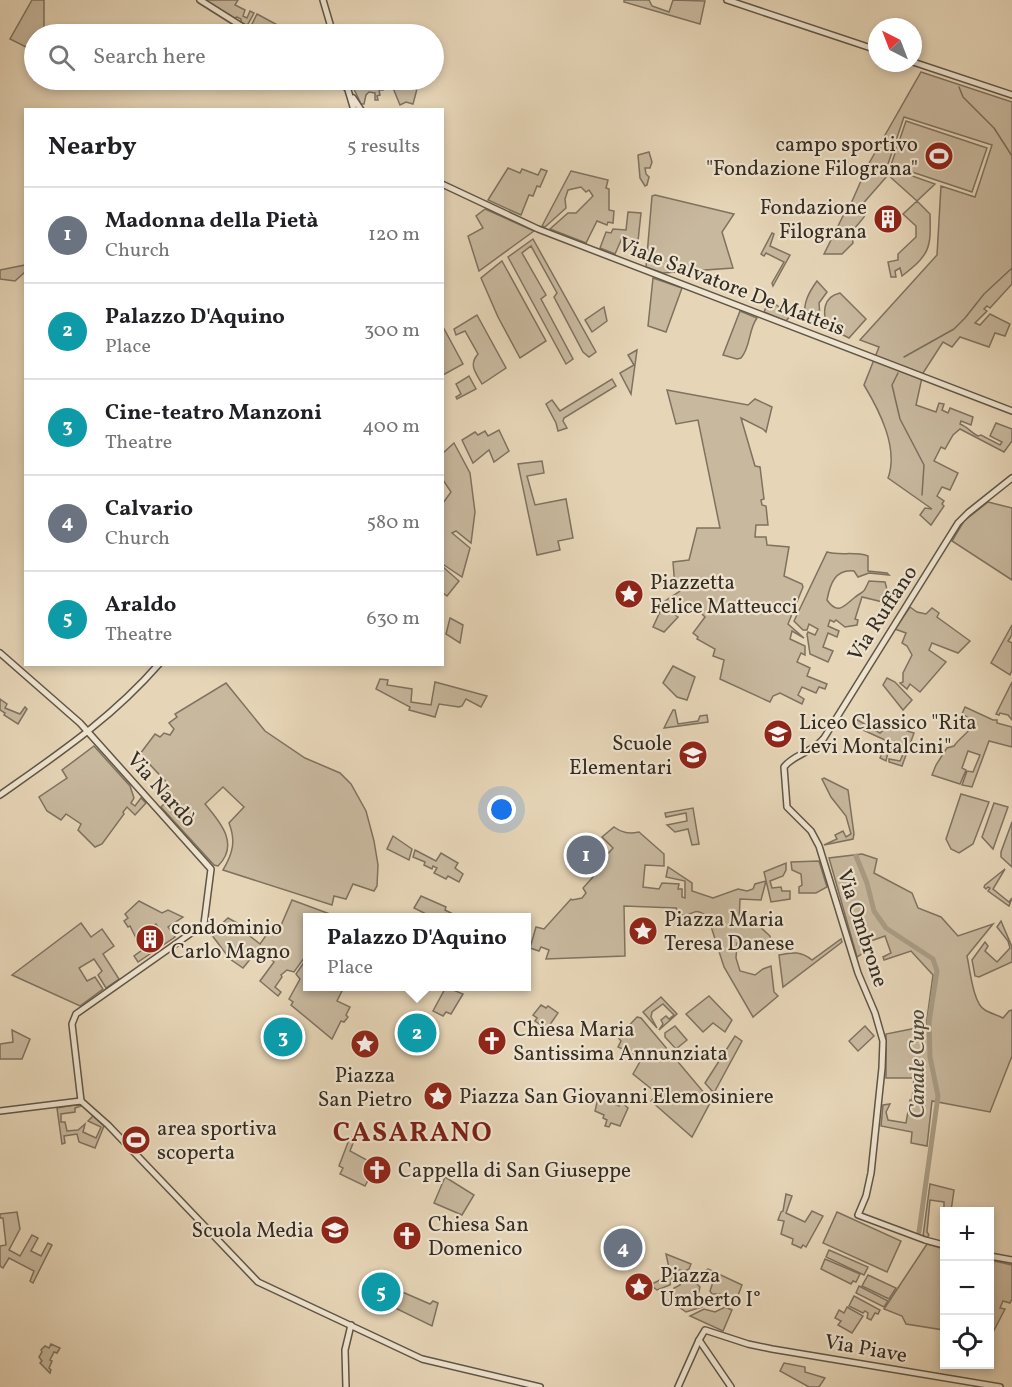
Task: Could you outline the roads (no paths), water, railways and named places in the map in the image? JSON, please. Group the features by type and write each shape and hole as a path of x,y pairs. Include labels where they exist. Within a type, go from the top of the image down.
{"street":[{"path":"200,0 238,24"},
{"path":"323,0 330,24"},
{"path":"727,0 868,47"},
{"path":"922,65 1012,95"},
{"path":"348,90 353,108"},
{"path":"348,90 360,108"},
{"name":"Viale Salvatore De Matteis","path":"444,185 538,229 1012,411"},
{"name":"Via Ruffano","path":"784,767 789,761 818,745 824,738 958,524 968,513 1012,478"},
{"name":"Via Nardò","path":"0,653 88,731 211,869 204,924 76,1014 72,1024 81,1101"},
{"path":"0,795 88,731 136,690 157,666"},
{"name":"Via Ombrone","path":"784,767 787,807 810,831 820,852 858,973 875,1013 883,1041 871,1173 866,1196 858,1215 940,1244"},
{"path":"0,1111 81,1101 108,1125 258,1282 422,1359 540,1387"},
{"path":"994,1257 1012,1260"},
{"path":"346,1387 345,1350 351,1325"},
{"name":"Via Piave","path":"699,1340 705,1330 772,1350 1000,1387"},
{"path":"678,1387 699,1340"},
{"path":"699,1340 731,1387"}],"waterway":[{"name":"Canale Cupo","path":"959,87 963,97 994,128 1012,156"},
{"name":"Canale Cupo","path":"904,357 954,329 984,294 1012,268"},
{"name":"Canale Cupo","path":"898,373 892,385 900,419 924,465 922,495"},
{"name":"Canale Cupo","path":"856,856 867,883 874,911 886,928 933,959 937,971 929,1022 930,1057 938,1096 919,1232"}],"place":[{"name":"campo sportivo \"Fondazione Filograna\"","path":"939,156"},
{"name":"Fondazione Filograna","path":"888,219"},
{"name":"Piazzetta Felice Matteucci","path":"629,594"},
{"name":"Liceo Classico \"Rita Levi Montalcini\"","path":"778,734"},
{"name":"Scuole Elementari","path":"693,755"},
{"name":"Madonna della Pietà","path":"586,855"},
{"name":"Piazza Maria Teresa Danese","path":"643,931"},
{"name":"condominio Carlo Magno","path":"150,939"},
{"name":"Palazzo D'Aquino","path":"417,1033"},
{"name":"Cine-teatro Manzoni","path":"283,1037"},
{"name":"Chiesa Maria Santissima Annunziata","path":"492,1041"},
{"name":"Piazza San Pietro","path":"365,1044"},
{"name":"Piazza San Giovanni Elemosiniere","path":"438,1096"},
{"name":"area sportiva scoperta","path":"136,1140"},
{"name":"Cappella di San Giuseppe","path":"377,1170"},
{"name":"Scuola Media","path":"335,1230"},
{"name":"Chiesa San Domenico","path":"407,1236"},
{"name":"Calvario","path":"623,1248"},
{"name":"Piazza Umberto I°","path":"639,1287"},
{"name":"Araldo","path":"381,1292"}],"district":[{"name":"CASARANO","path":"413,1132"}]}
